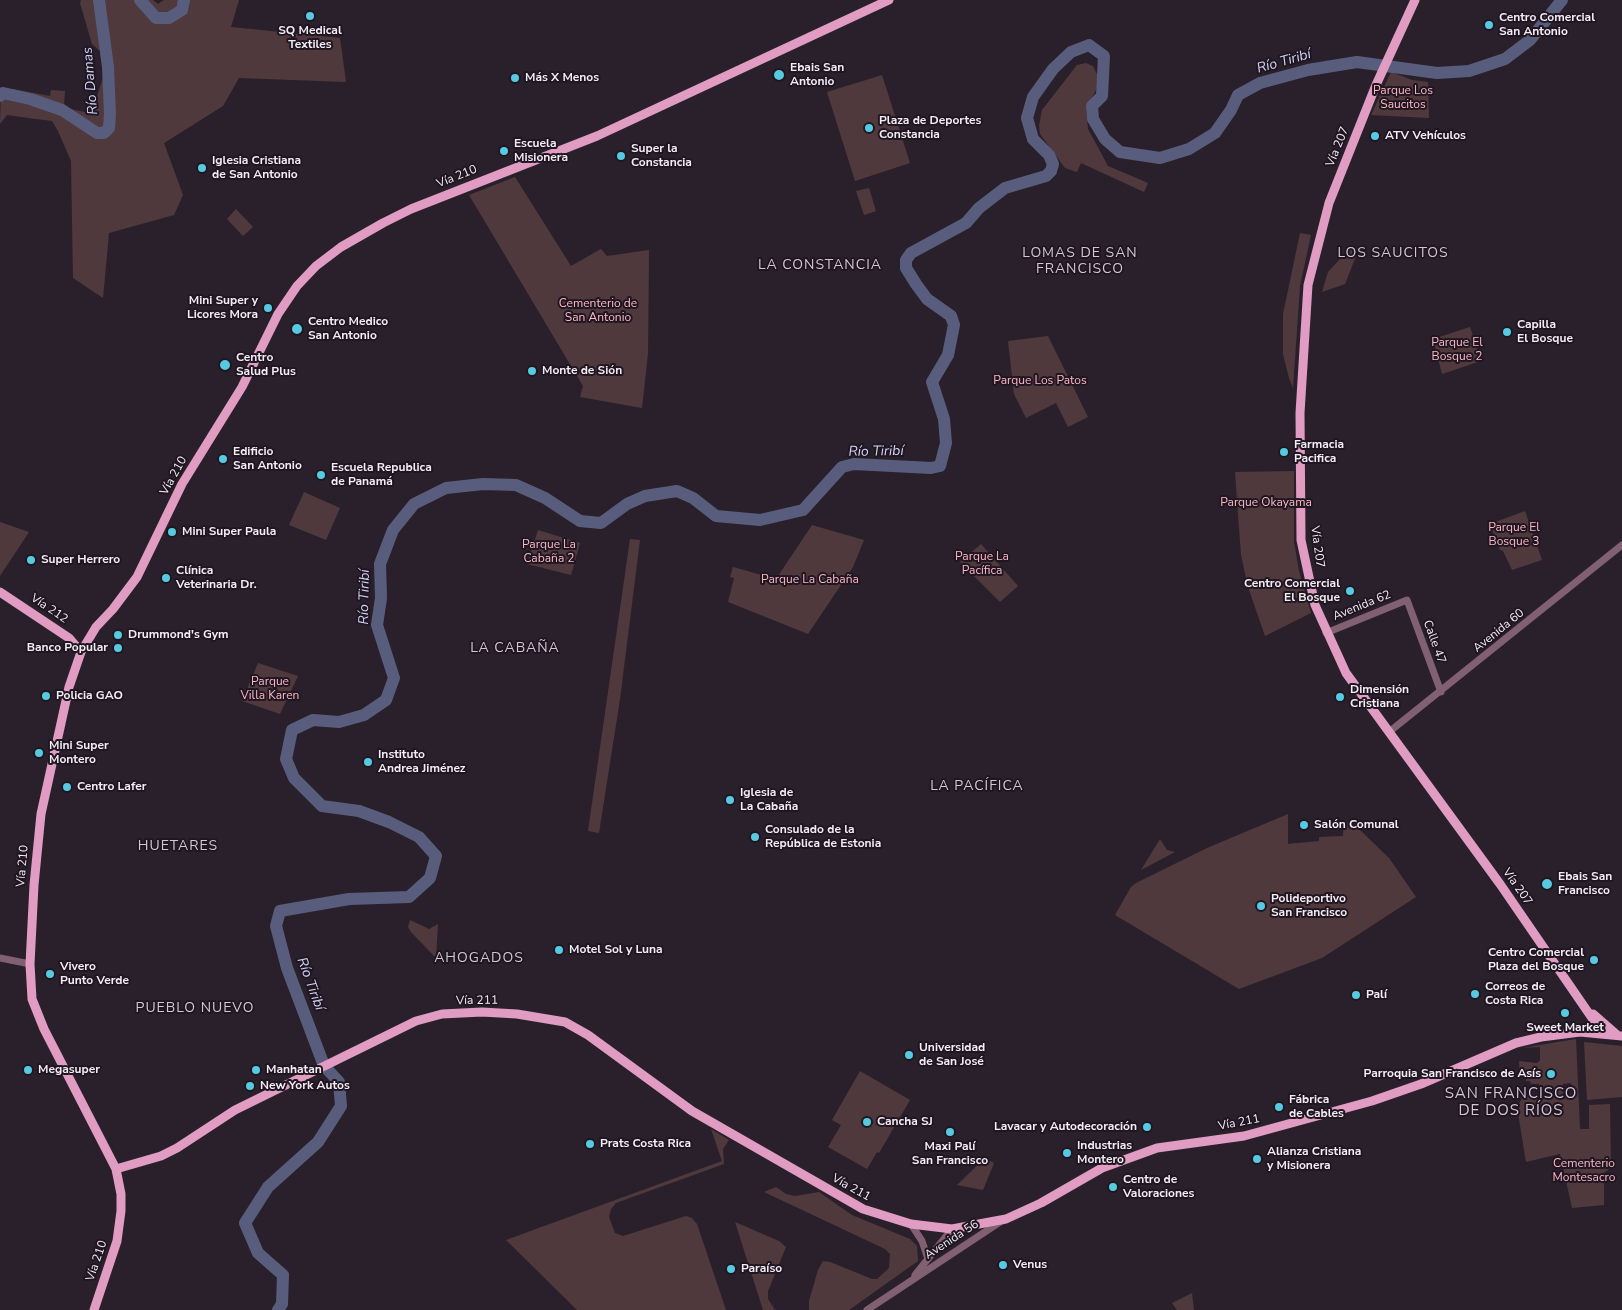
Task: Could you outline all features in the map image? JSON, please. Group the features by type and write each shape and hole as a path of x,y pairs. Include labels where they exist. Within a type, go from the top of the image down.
{"main road":[{"name":"Vía 210","path":"94,1310 120,1226 120,1194 116,1169 41,1022 32,998 30,964 34,885 41,814 68,688 81,652 96,627 114,609 136,576 182,484 242,387 278,314 297,286 316,266 366,232 411,209 604,132 889,0"},
{"name":"Vía 207","path":"1415,0 1376,85 1329,203 1318,242 1307,303 1300,413 1301,540 1315,605 1326,633 1346,673 1495,876 1603,1034"},
{"name":"Vía 212","path":"0,592 69,638 81,652"},
{"name":"Vía 207","path":"1584,1005 1620,1036"},
{"name":"Vía 211","path":"116,1169 161,1156 177,1148 235,1110 416,1021 442,1014 482,1012 517,1014 565,1022 608,1048 692,1111 734,1137 863,1209 911,1224 952,1229 1006,1219 1041,1203 1102,1168 1157,1148 1244,1136 1372,1101 1441,1076 1506,1047 1527,1040 1580,1032 1620,1036"}],"street":[{"name":"Avenida 60","path":"1388,732 1441,692 1622,545"},
{"name":"Avenida 62","path":"1326,633 1407,600"},
{"name":"Calle 47","path":"1407,600 1441,692"},
{"path":"0,958 30,964"},
{"name":"Avenida 56","path":"867,1310 1006,1219"},
{"path":"911,1224 922,1241 928,1259 926,1270"},
{"name":"Avenida 56","path":"911,1280 952,1229"}],"green space":[{"path":"81,0 153,0 158,4 164,0 239,0 231,27 340,38 346,82 239,78 223,106 164,143 183,195 174,215 109,233 103,298 73,278 71,161 58,131 52,121 7,115 0,124 1,89 13,89 50,96 51,90 65,91 64,105 70,109 85,112 96,99 104,75 100,51 92,44 80,3"},
{"path":"1086,63 1093,66 1097,74 1097,88 1086,109 1088,129 1108,166 1148,183 1144,192 1081,163 1077,172 1065,168 1040,134 1039,126 1042,110 1077,65"},
{"name":"Parque Los Saucitos","path":"1391,72 1412,80 1428,82 1429,118 1371,115"},
{"name":"Plaza de Deportes Constancia","path":"882,75 910,163 855,181 827,92"},
{"name":"Cementerio de San Antonio","path":"515,177 571,266 601,249 607,256 649,250 648,353 642,408 580,397 583,386 469,195"},
{"path":"869,188 876,211 864,215 856,191"},
{"path":"236,209 253,227 243,236 227,219"},
{"path":"1300,233 1311,235 1300,286 1293,388 1283,354 1283,314"},
{"path":"1351,247 1358,251 1345,284 1322,292 1328,272"},
{"name":"Parque El Bosque 2","path":"1470,327 1481,361 1442,374 1433,339"},
{"name":"Parque Los Patos","path":"1048,336 1088,417 1068,427 1056,403 1026,418 1014,394 1008,341"},
{"name":"Parque Okayama","path":"1294,471 1294,542 1299,571 1311,613 1265,636 1248,587 1241,555 1235,472"},
{"path":"304,492 340,508 326,540 289,525"},
{"name":"Parque El Bosque 3","path":"1525,511 1542,560 1512,570 1503,551 1500,550 1490,524"},
{"path":"0,522 29,532 0,576"},
{"name":"Parque La Cabaña","path":"812,525 864,540 853,567 808,634 728,602 734,578 730,577 733,567 776,579"},
{"name":"Parque La Cabaña 2","path":"538,530 580,543 571,575 527,564"},
{"path":"630,539 640,540 620,699 599,833 588,831"},
{"name":"Parque La Pacífica","path":"981,544 1018,586 1000,602 960,562"},
{"name":"Parque Villa Karen","path":"258,663 298,676 280,714 242,701"},
{"name":"Polideportivo San Francisco","path":"1288,814 1288,844 1319,841 1319,837 1343,836 1344,820 1360,830 1389,858 1416,897 1322,958 1239,989 1115,915 1131,887 1136,883 1207,848"},
{"path":"1160,839 1167,850 1175,852 1141,870"},
{"path":"410,920 429,929 438,924 436,958 411,932 408,927"},
{"name":"Cementerio Montesacro","path":"1576,1039 1580,1129 1589,1129 1589,1105 1610,1104 1611,1167 1604,1173 1604,1205 1572,1208 1560,1154 1526,1162 1517,1107 1523,1097 1547,1095 1545,1091 1540,1091 1539,1084 1531,1084 1530,1081 1526,1081 1526,1077 1520,1077 1519,1061 1537,1063 1540,1060 1540,1047 1522,1048","holes":["1571,1083 1574,1094 1563,1095 1563,1084"]},
{"path":"1584,1042 1622,1046 1622,1097 1587,1100"},
{"name":"Cancha SJ","path":"860,1071 910,1100 879,1153 877,1152 867,1169 828,1147 841,1125 832,1120"},
{"path":"711,1129 729,1140 723,1149 724,1164 616,1203 611,1209 609,1217 615,1233 623,1236 686,1216 692,1218 697,1224 726,1310 577,1310 506,1240 722,1161"},
{"path":"985,1158 994,1163 983,1190 957,1185"},
{"path":"776,1187 786,1194 795,1196 819,1192 852,1215 910,1239 917,1246 918,1261 849,1310 809,1310 809,1301 818,1270 823,1261 872,1279 877,1279 889,1268 890,1254 885,1249 764,1192"},
{"path":"735,1222 779,1241 786,1247 768,1291 768,1299 775,1310 763,1310"},
{"path":"1192,1293 1194,1310 1177,1310 1172,1303"}],"waterway":[{"name":"Río Damas","path":"0,96 3,93 30,99 62,110 97,133 104,133 109,128 110,114 108,67 99,0"},
{"name":"Río Damas","path":"140,0 156,18 169,18 182,10 184,0"},
{"name":"Río Tiribí","path":"323,1063 287,968 276,926 280,911 349,899 409,897 430,878 436,856 419,837 389,822 359,811 322,806 294,778 286,759 292,730 313,720 339,722 364,715 386,700 394,678 377,625 381,598 380,564 393,530 414,504 446,488 483,484 516,485 545,498 580,521 601,523 627,504 645,496 677,491 693,498 716,516 760,520 803,510 842,467 854,464 931,468 940,466 946,443 944,419 932,382 948,355 954,325 951,316 927,299 906,268 906,260 911,253 966,223 979,208 1005,188 1046,176 1051,171 1053,164 1049,155 1033,139 1027,118 1033,97 1053,69 1071,52 1089,45 1104,56 1102,96 1092,106 1093,119 1105,139 1120,152 1160,158 1189,149 1215,133 1231,110 1238,95 1260,83 1308,70 1357,62 1437,73 1469,71 1505,59 1530,40 1562,0"},
{"name":"Río Tiribí","path":"278,1310 282,1304 283,1275 258,1253 245,1223 268,1187 318,1142 341,1106 339,1082 327,1069"}],"place":[{"name":"SQ Medical Textiles","path":"310,16"},
{"name":"Centro Comercial San Antonio","path":"1489,25"},
{"name":"Ebais San Antonio","path":"779,75"},
{"name":"Más X Menos","path":"515,78"},
{"name":"Plaza de Deportes Constancia","path":"869,128"},
{"name":"ATV Vehículos","path":"1375,136"},
{"name":"Escuela Misionera","path":"504,151"},
{"name":"Super la Constancia","path":"621,156"},
{"name":"Iglesia Cristiana de San Antonio","path":"202,168"},
{"name":"Mini Super y Licores Mora","path":"268,308"},
{"name":"Centro Medico San Antonio","path":"297,329"},
{"name":"Capilla El Bosque","path":"1507,332"},
{"name":"Centro Salud Plus","path":"225,365"},
{"name":"Monte de Sión","path":"532,371"},
{"name":"Farmacia Pacifica","path":"1284,452"},
{"name":"Edificio San Antonio","path":"223,459"},
{"name":"Escuela Republica de Panamá","path":"321,475"},
{"name":"Mini Super Paula","path":"172,532"},
{"name":"Super Herrero","path":"31,560"},
{"name":"Clínica Veterinaria Dr.","path":"166,578"},
{"name":"Centro Comercial El Bosque","path":"1350,591"},
{"name":"Drummond's Gym","path":"118,635"},
{"name":"Banco Popular","path":"118,648"},
{"name":"Policia GAO","path":"46,696"},
{"name":"Dimensión Cristiana","path":"1340,697"},
{"name":"Mini Super Montero","path":"39,753"},
{"name":"Instituto Andrea Jiménez","path":"368,762"},
{"name":"Centro Lafer","path":"67,787"},
{"name":"Iglesia de La Cabaña","path":"730,800"},
{"name":"Salón Comunal","path":"1304,825"},
{"name":"Consulado de la República de Estonia","path":"755,837"},
{"name":"Ebais San Francisco","path":"1547,884"},
{"name":"Polideportivo San Francisco","path":"1261,906"},
{"name":"Motel Sol y Luna","path":"559,950"},
{"name":"Centro Comercial Plaza del Bosque","path":"1594,960"},
{"name":"Vivero Punto Verde","path":"50,974"},
{"name":"Correos de Costa Rica","path":"1475,994"},
{"name":"Palí","path":"1356,995"},
{"name":"Sweet Market","path":"1565,1013"},
{"name":"Universidad de San José","path":"909,1055"},
{"name":"Megasuper","path":"28,1070"},
{"name":"Manhatan","path":"256,1070"},
{"name":"Parroquia San Francisco de Asís","path":"1551,1074"},
{"name":"New York Autos","path":"250,1086"},
{"name":"Fábrica de Cables","path":"1279,1107"},
{"name":"Cancha SJ","path":"867,1122"},
{"name":"Lavacar y Autodecoración","path":"1147,1127"},
{"name":"Maxi Palí San Francisco","path":"950,1132"},
{"name":"Prats Costa Rica","path":"590,1144"},
{"name":"Industrias Montero","path":"1067,1153"},
{"name":"Alianza Cristiana y Misionera","path":"1257,1159"},
{"name":"Centro de Valoraciones","path":"1113,1187"},
{"name":"Venus","path":"1003,1265"},
{"name":"Paraíso","path":"731,1269"}],"district":[{"name":"LOS SAUCITOS","path":"1393,254"},
{"name":"LOMAS DE SAN FRANCISCO","path":"1080,262"},
{"name":"LA CONSTANCIA","path":"820,266"},
{"name":"LA CABAÑA","path":"515,649"},
{"name":"LA PACÍFICA","path":"977,787"},
{"name":"HUETARES","path":"178,847"},
{"name":"AHOGADOS","path":"479,959"},
{"name":"PUEBLO NUEVO","path":"195,1009"},
{"name":"SAN FRANCISCO DE DOS RÍOS","path":"1511,1102"}]}
